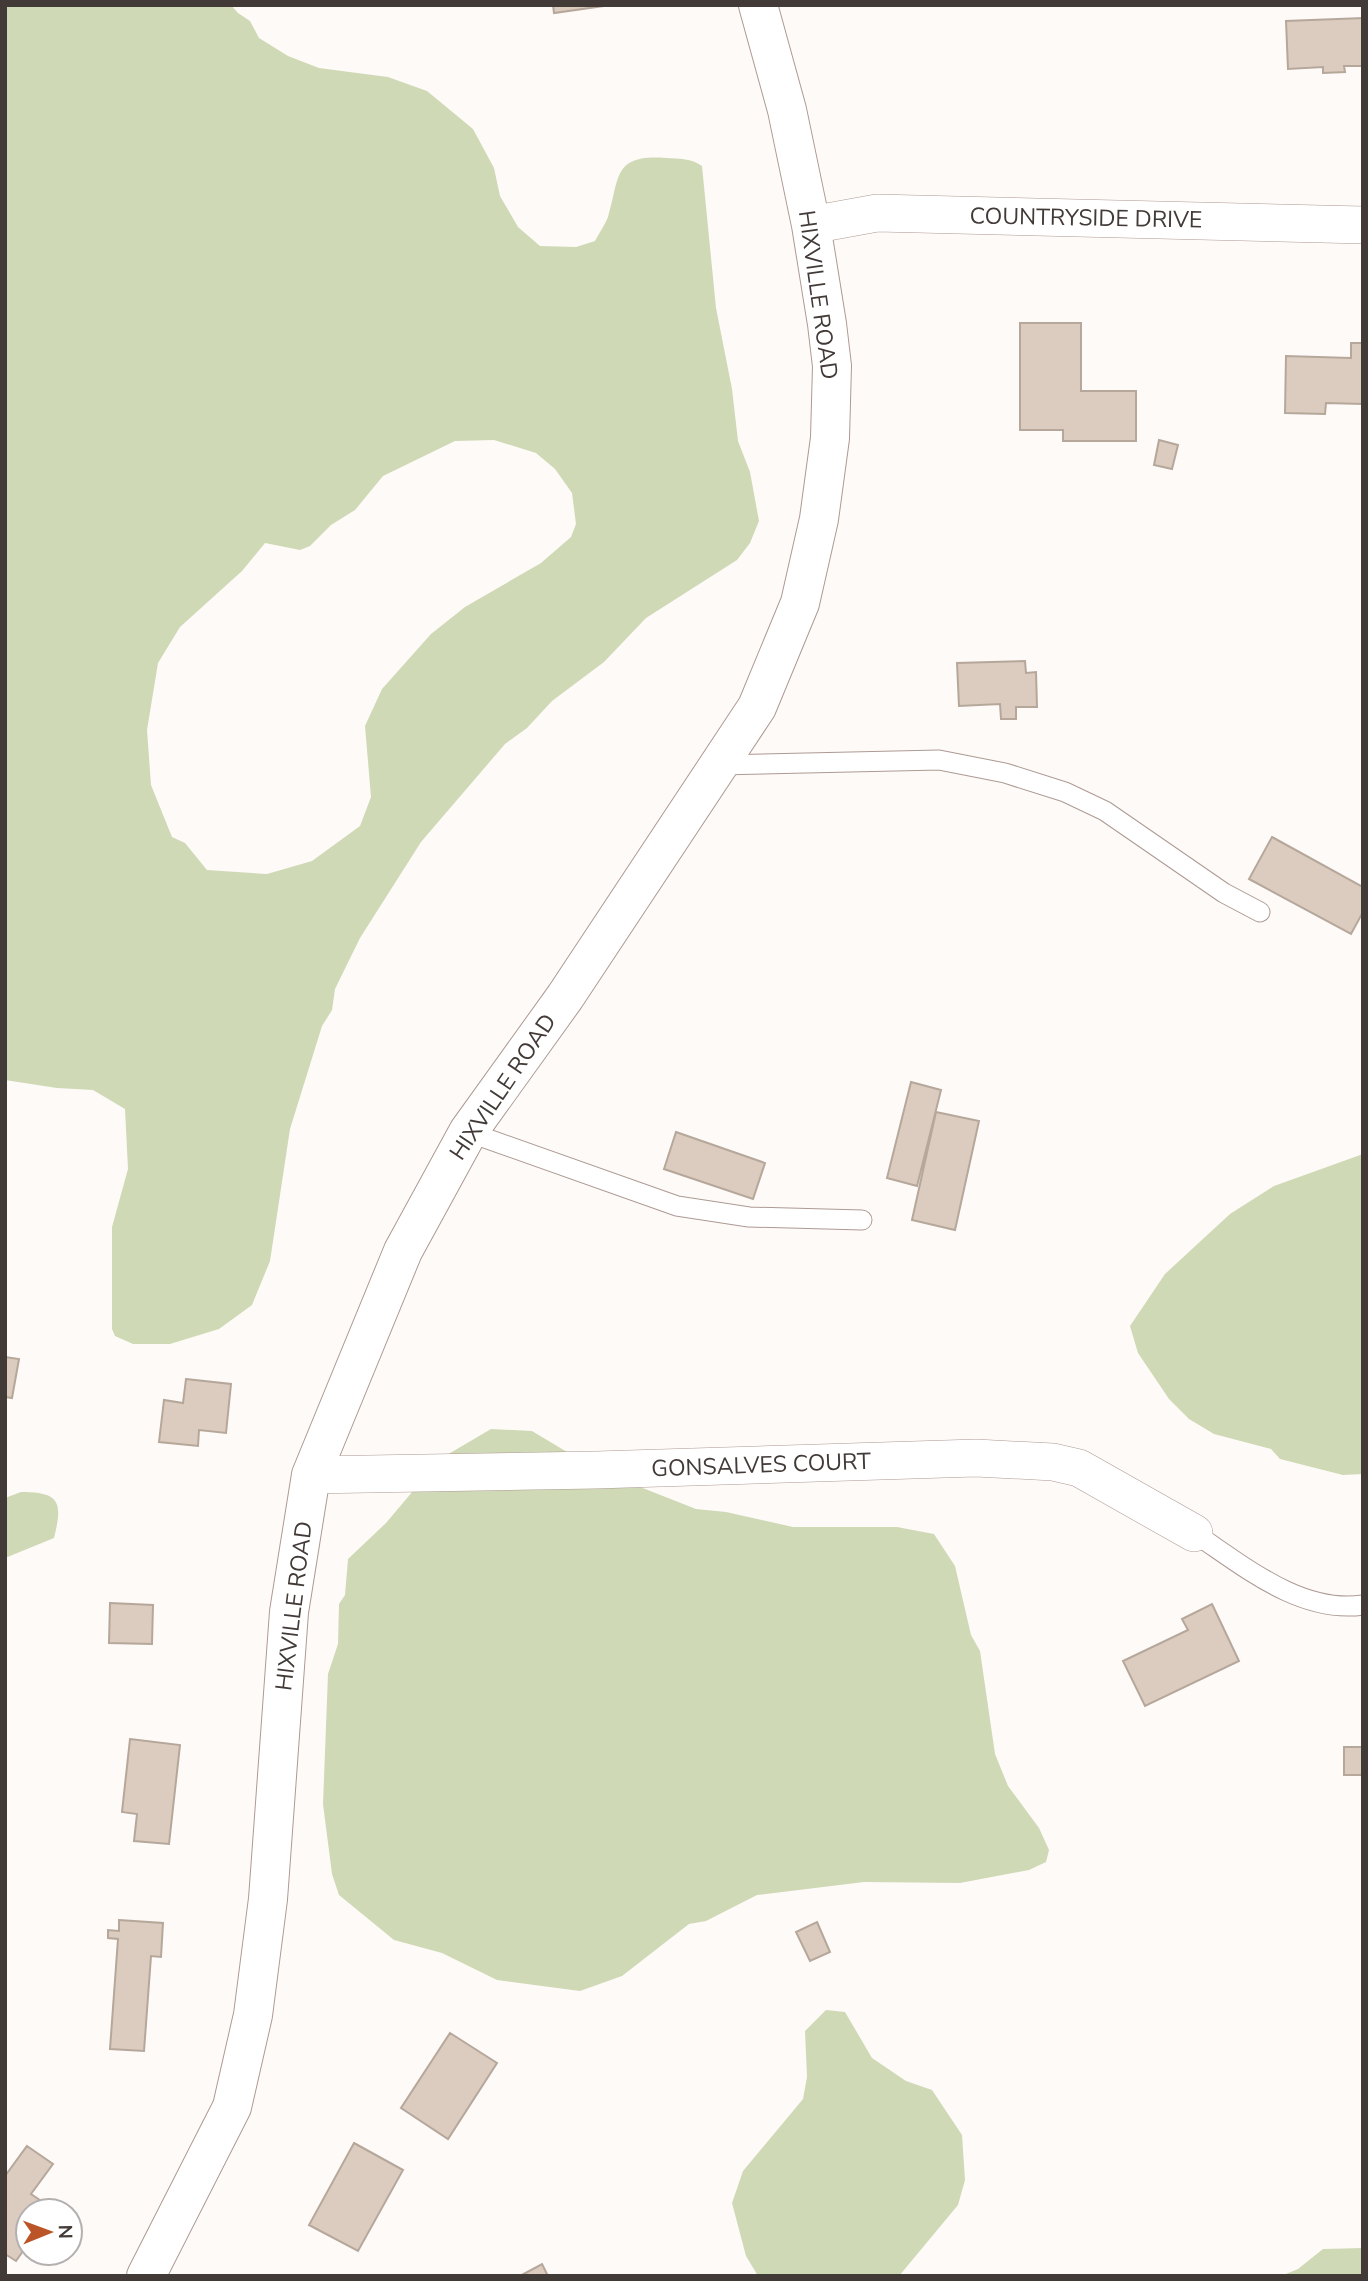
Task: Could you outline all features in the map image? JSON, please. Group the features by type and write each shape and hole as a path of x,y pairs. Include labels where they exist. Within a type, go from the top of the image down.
{"street":[{"name":"HIXVILLE ROAD","path":"146,2276 232,2107 253,2015 268,1899 289,1612 311,1475 403,1251 468,1132 565,997 757,707 800,603 819,519 830,438 832,366 811,225 788,110 758,5"},
{"name":"COUNTRYSIDE DRIVE","path":"811,225 877,213 1363,225"},
{"name":"GONSALVES COURT","path":"311,1475 596,1470 976,1458 1053,1462 1079,1468 1194,1533"}],"lane":[{"path":"718,765 939,760 1005,773 1065,792 1105,811 1224,893 1260,912"},
{"path":"468,1132 677,1206 750,1217 862,1220"},
{"path":"1194,1533 1260,1577 1308,1601 1343,1608 1363,1605"}],"green space":[{"path":"5,5 231,5 250,21 259,38 288,56 319,68 388,77 427,91 473,129 494,168 500,196 518,227 540,246 576,247 595,241 608,217 621,171 636,160 681,159 702,166 716,308 732,389 738,441 750,472 759,521 750,543 737,560 646,618 604,662 552,701 527,728 505,744 421,842 360,938 335,989 332,1010 322,1026 290,1129 270,1261 252,1305 219,1329 170,1344 133,1344 115,1336 112,1329 112,1227 128,1169 125,1109 93,1090 5,1080","holes":["494,440 536,453 555,469 572,493 576,524 571,537 541,563 465,607 431,634 382,689 365,726 371,797 360,826 312,861 267,874 207,870 185,843 172,837 151,785 147,730 158,663 180,627 242,571 265,543 300,550 310,546 331,525 355,510 383,476 455,441"]},
{"path":"1363,1154 1363,1474 1343,1475 1280,1459 1271,1449 1214,1434 1189,1419 1169,1399 1138,1353 1130,1326 1165,1274 1230,1214 1274,1186"},
{"path":"491,1429 532,1431 597,1470 696,1509 726,1512 793,1527 897,1527 934,1534 955,1566 971,1635 980,1651 995,1754 1008,1786 1039,1828 1049,1850 1046,1862 1029,1870 960,1883 864,1882 757,1895 706,1921 689,1924 622,1976 580,1991 497,1980 442,1953 394,1940 339,1895 332,1874 323,1804 328,1674 338,1644 339,1604 345,1595 348,1559 386,1523 440,1459"},
{"path":"21,1492 44,1494 56,1502 58,1516 54,1538 5,1558 5,1498"},
{"path":"826,2010 845,2012 872,2058 906,2081 932,2090 962,2135 965,2180 958,2205 899,2276 758,2276 746,2256 732,2203 743,2171 803,2099 807,2077 805,2031"},
{"path":"1363,2248 1363,2276 1281,2276 1298,2269 1323,2249"}],"building":[{"path":"553,5 611,5 554,13"},
{"path":"1363,18 1363,66 1344,66 1345,72 1323,73 1323,67 1288,69 1286,21"},
{"path":"1020,323 1081,323 1081,391 1136,391 1136,441 1063,441 1063,430 1020,430"},
{"path":"1351,343 1363,343 1363,404 1326,403 1325,414 1285,413 1286,356 1351,358"},
{"path":"1159,440 1178,445 1172,469 1154,465"},
{"path":"1025,661 1026,673 1036,672 1037,707 1016,707 1016,719 1001,719 1000,704 959,706 957,663"},
{"path":"1272,837 1363,887 1363,912 1351,934 1249,879"},
{"path":"911,1082 941,1090 917,1186 887,1178"},
{"path":"936,1112 979,1121 955,1230 912,1220"},
{"path":"676,1132 765,1163 753,1199 664,1169"},
{"path":"5,1357 19,1359 12,1398 5,1397"},
{"path":"186,1379 231,1384 226,1433 199,1430 198,1446 159,1442 164,1400 183,1403"},
{"path":"110,1603 153,1605 152,1644 109,1643"},
{"path":"1212,1604 1239,1661 1145,1706 1123,1661 1188,1630 1182,1619"},
{"path":"130,1739 180,1745 169,1844 134,1841 137,1814 122,1812"},
{"path":"1344,1747 1363,1747 1363,1775 1344,1775"},
{"path":"119,1920 163,1923 161,1957 151,1956 144,2051 110,2049 118,1939 108,1938 108,1930 119,1931"},
{"path":"817,1922 830,1952 810,1961 796,1932"},
{"path":"450,2033 497,2063 448,2139 401,2108"},
{"path":"354,2143 403,2170 358,2251 309,2225"},
{"path":"27,2146 53,2164 31,2194 35,2197 14,2197 14,2260 5,2254 5,2176"},
{"path":"542,2264 548,2276 520,2276"}]}
